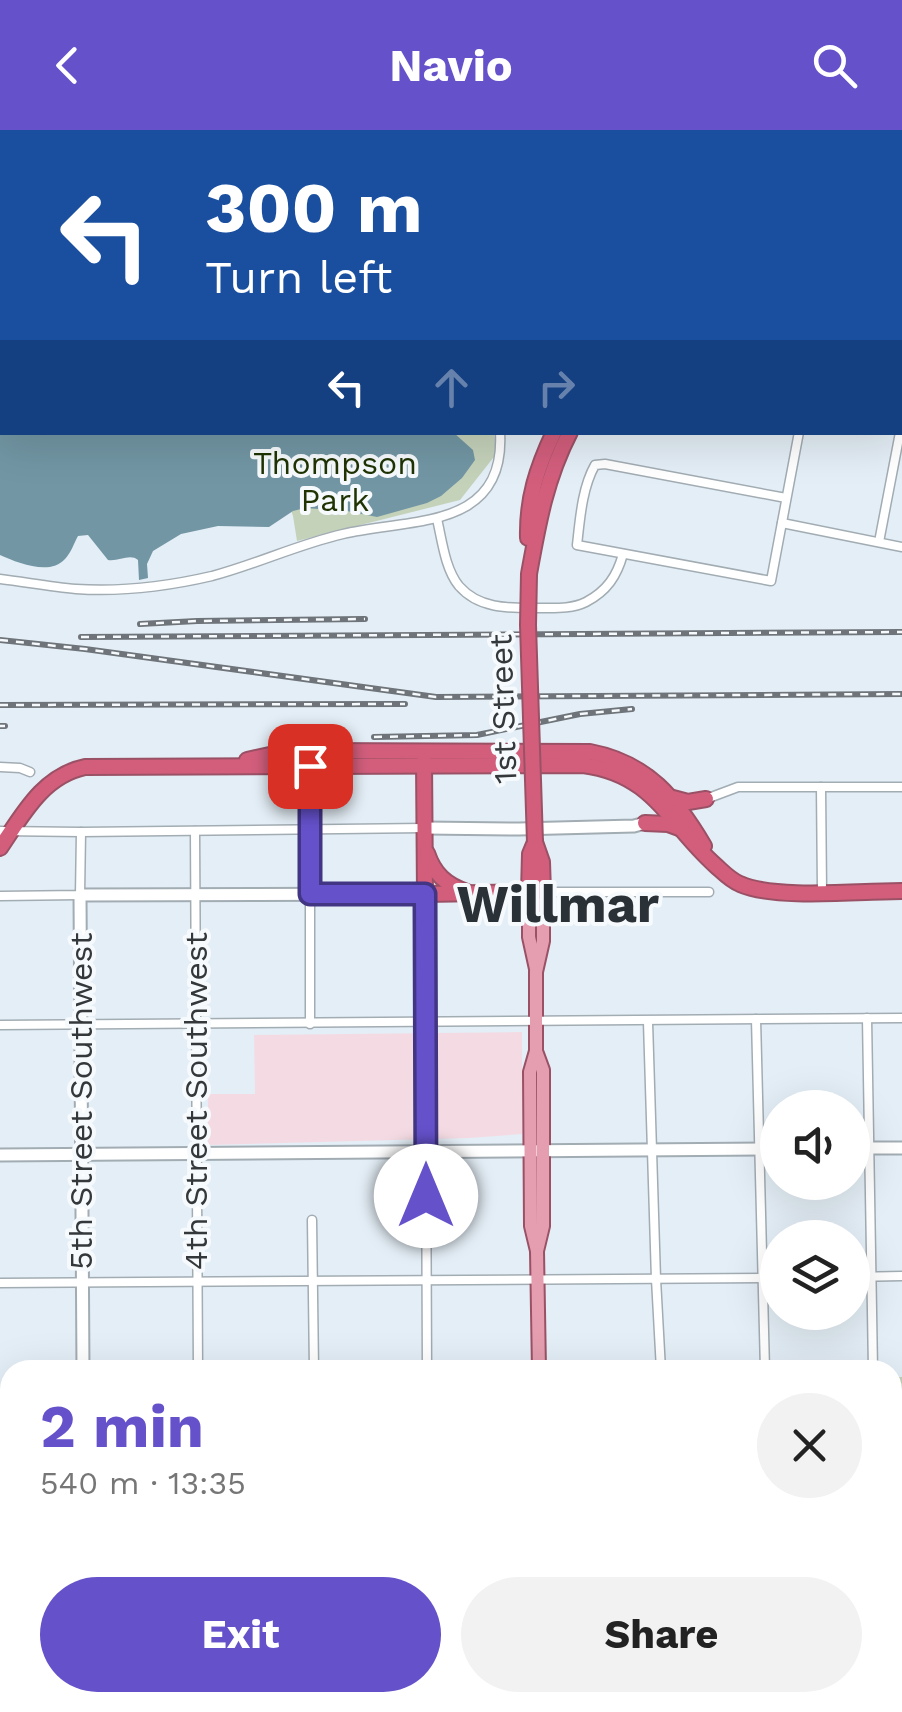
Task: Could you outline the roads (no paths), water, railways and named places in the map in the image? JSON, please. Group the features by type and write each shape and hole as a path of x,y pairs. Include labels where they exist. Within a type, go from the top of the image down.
{"highway":[{"path":"529,574 530,493 545,435"},
{"path":"530,493 553,435"},
{"path":"529,574 545,490 568,435"},
{"name":"1st Street","path":"529,574 533,835 542,862 536,892"},
{"path":"0,848 6,831 46,786 77,769 106,765 222,766 310,758 527,757 604,768 662,796 684,802 706,799"},
{"path":"424,758 425,894 536,892"},
{"path":"645,823 657,812 662,796"},
{"path":"662,796 682,830 702,853 743,885 783,892 902,891"},
{"path":"662,796 691,824 718,868"},
{"path":"645,823 668,824 682,830"},
{"path":"424,833 430,864 440,877 454,887 477,894"}],"main road":[{"path":"536,892 543,941 536,972 536,1050 530,1072 543,1226 537,1251 540,1360"}],"street":[{"path":"0,579 76,589 135,588 215,575 346,533 437,519 466,508 486,490 498,468 500,435"},
{"path":"786,498 595,465 576,545 771,581 797,435"},
{"path":"880,542 900,435"},
{"path":"437,519 450,570 458,584 478,600 505,608 566,608 586,602 614,578 623,554"},
{"path":"782,524 902,546"},
{"path":"310,758 310,1024"},
{"path":"0,767 30,772"},
{"path":"706,799 738,787 902,786"},
{"path":"821,787 822,892"},
{"path":"6,831 310,830 533,835 645,823"},
{"name":"4th Street Southwest","path":"195,831 198,1360"},
{"name":"5th Street Southwest","path":"81,832 83,1360"},
{"path":"536,892 709,892"},
{"path":"0,896 425,894 427,1360"},
{"path":"867,1018 868,1090"},
{"path":"0,1025 902,1018"},
{"path":"0,1154 760,1149 756,1019"},
{"path":"648,1022 661,1360"},
{"path":"870,1148 902,1148"},
{"path":"870,1200 873,1360"},
{"path":"312,1220 314,1360"},
{"path":"872,1276 902,1276"},
{"path":"0,1283 760,1278"},
{"path":"764,1330 765,1360"}],"water":[{"path":"0,435 456,435 473,450 475,460 462,478 427,503 377,517 305,508 269,527 218,526 181,534 153,551 147,564 148,578 139,580 138,560 108,560 88,535 78,536 65,559 51,567 0,555"}],"railway":[{"path":"140,624 365,619"},
{"path":"81,637 902,632"},
{"path":"0,640 436,697 902,694"},
{"path":"0,705 405,704"},
{"path":"374,737 477,735 580,714 632,709"},
{"path":"0,726 5,726"}],"district":[{"name":"Willmar","path":"558,904"}],"park label":[{"name":"Thompson Park","path":"335,482"}]}
